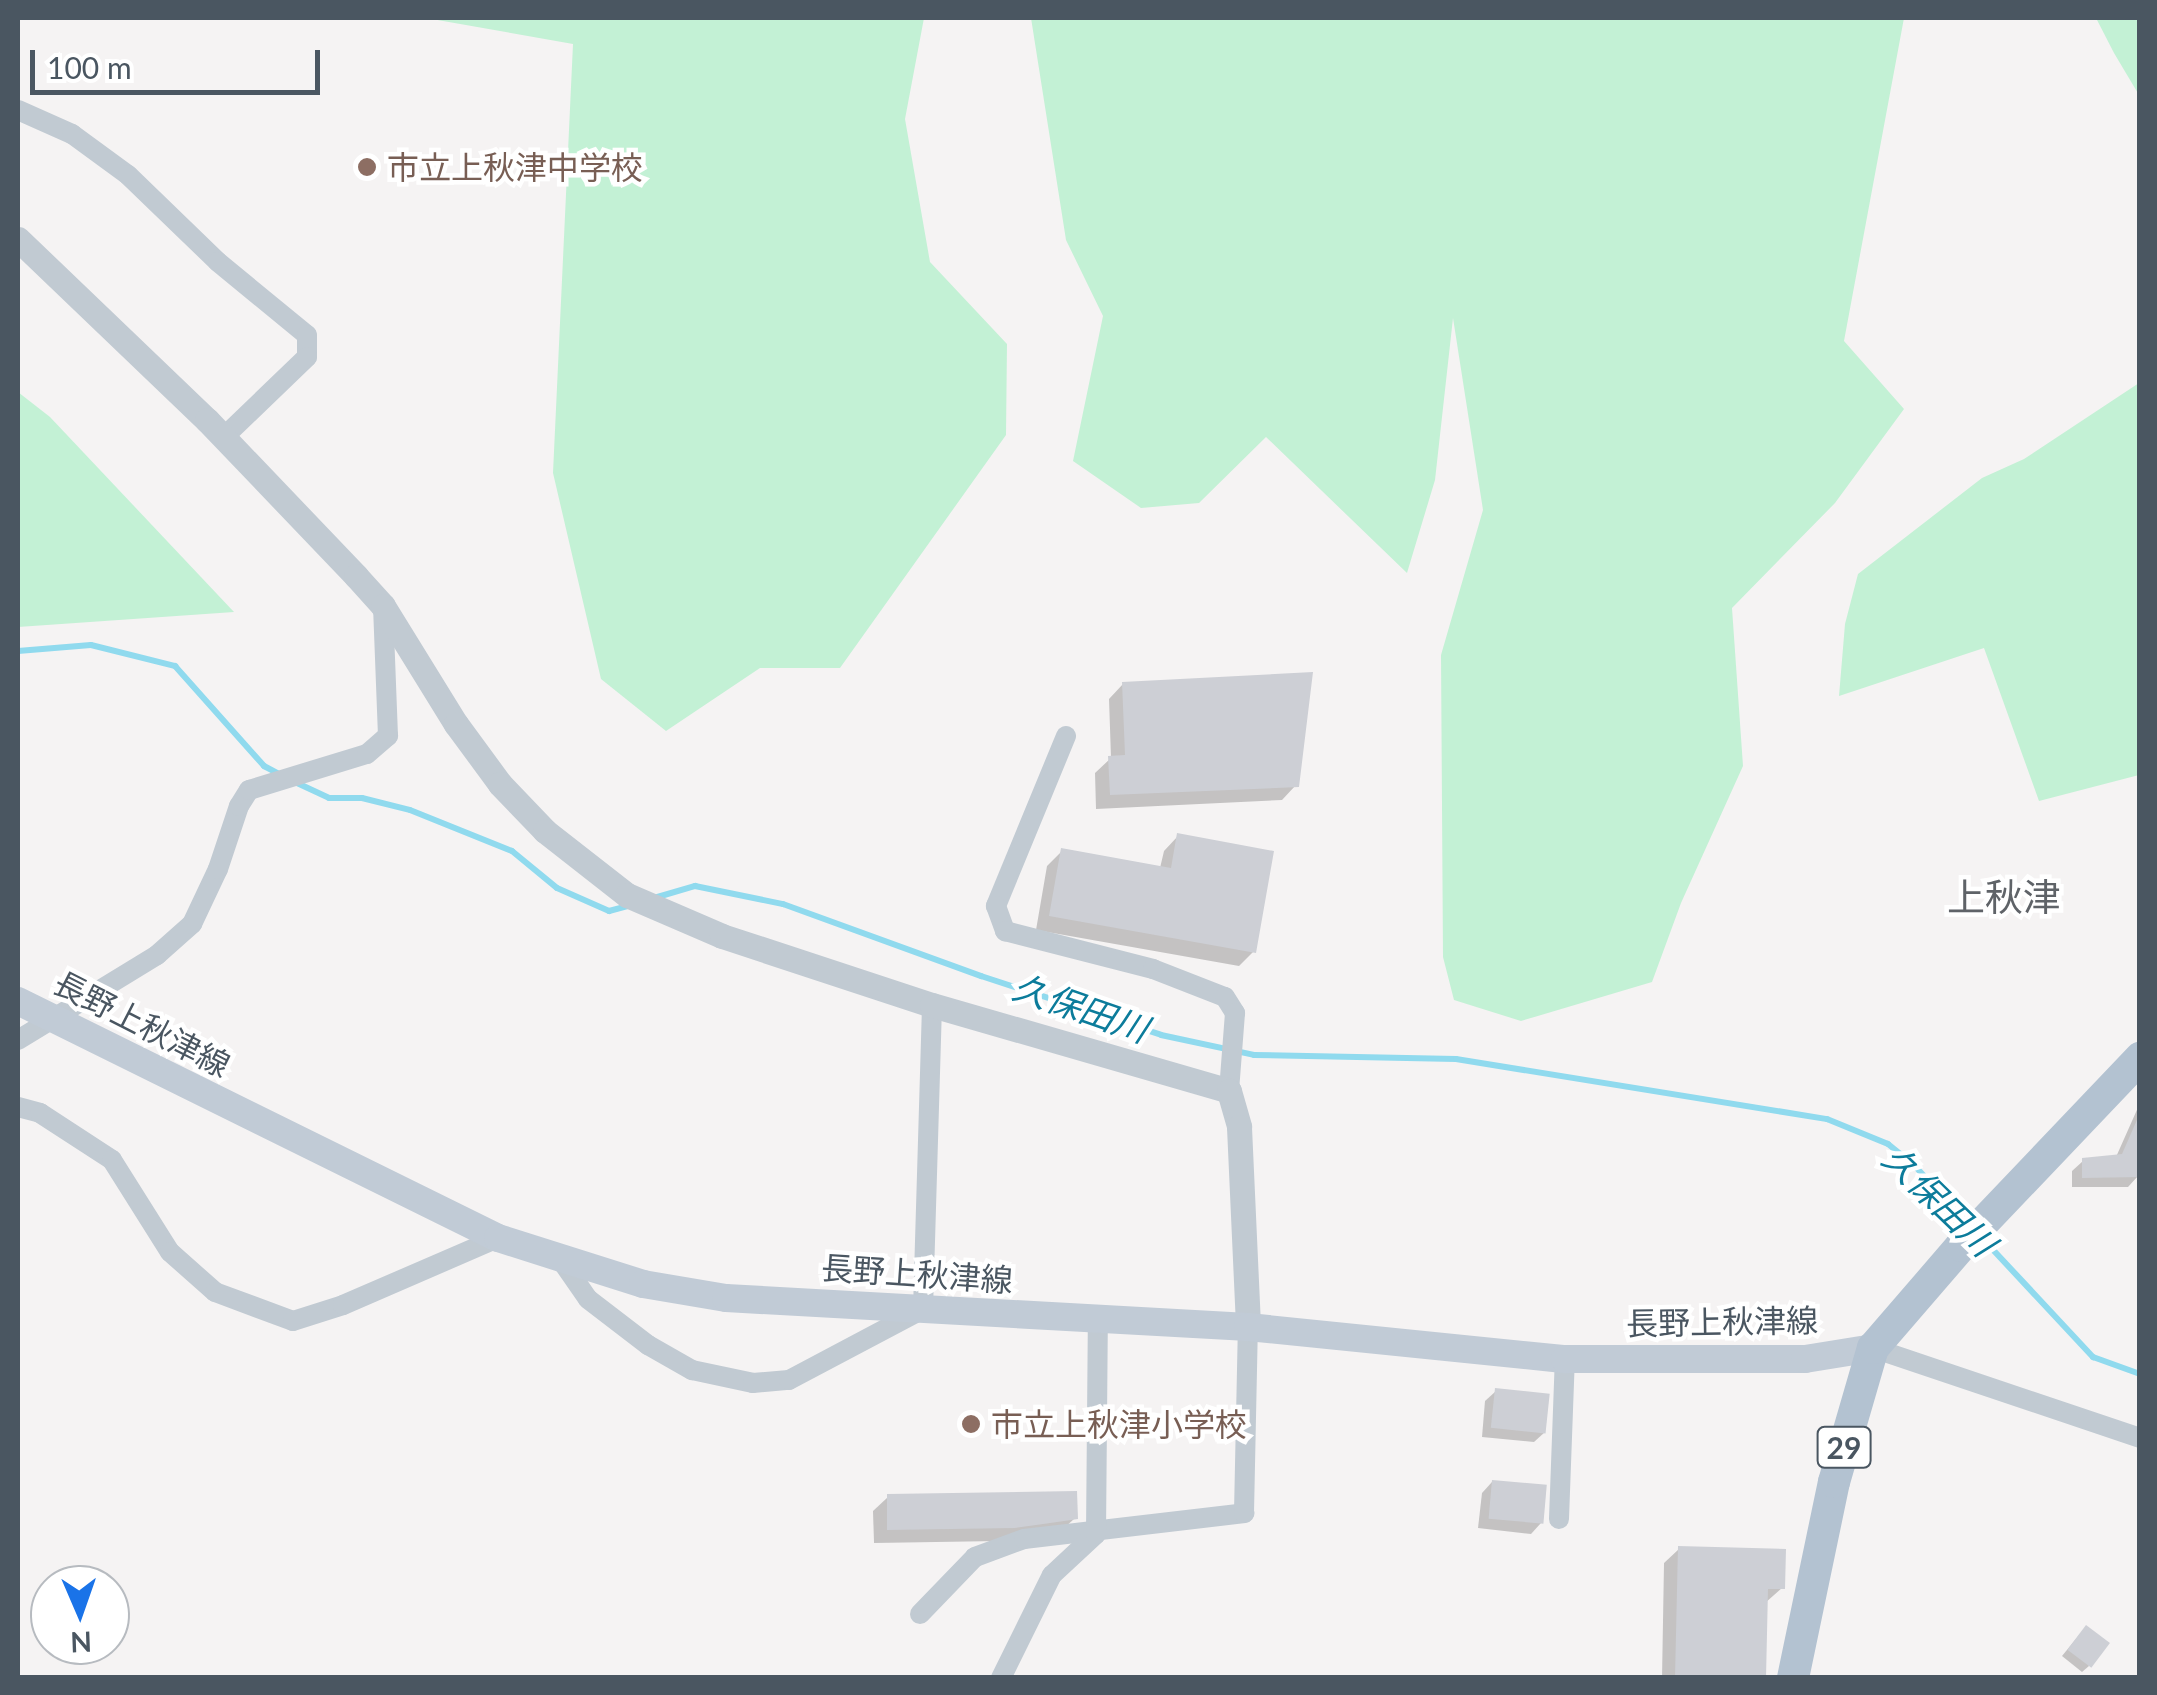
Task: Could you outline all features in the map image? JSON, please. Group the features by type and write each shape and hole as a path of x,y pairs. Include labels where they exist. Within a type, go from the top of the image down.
{"main road":[{"name":"長野上秋津線","path":"18,1001 498,1238 642,1284 726,1298 1248,1328 1565,1358 1805,1359 1874,1348"},
{"name":"29","path":"1793,1678 1834,1482 1874,1348 1961,1246 2140,1058"}],"street":[{"path":"18,110 72,134 128,176 210,255 307,335 306,357 224,437"},
{"path":"18,238 224,437 383,606 456,724 500,784 545,831 626,895 722,936 932,1004 1229,1091"},
{"path":"18,1040 157,956 192,924 218,869 239,806 250,790 367,754 388,736 383,606"},
{"path":"920,1614 975,1557 1024,1540 1244,1513 1248,1328 1239,1127 1229,1091 1236,1013 1226,996 1153,970 1005,931 996,906 1066,736"},
{"path":"561,1260 588,1298 648,1345 692,1370 753,1383 789,1380 923,1310 932,1004"},
{"path":"18,1107 40,1114 112,1160 170,1252 215,1292 293,1322 498,1238"},
{"path":"1001,1678 1052,1574 1096,1534 1098,1320"},
{"path":"1874,1348 2140,1438"},
{"path":"1560,1520 1565,1358"}],"green space":[{"path":"426,18 924,18 905,119 930,262 1007,344 1006,435 840,668 760,668 666,731 601,679 553,473 573,44"},
{"path":"1031,18 1904,18 1844,341 1904,409 1835,503 1732,608 1743,766 1681,903 1652,982 1521,1021 1454,1000 1443,957 1441,655 1483,510 1453,318 1435,480 1407,573 1266,437 1199,503 1141,508 1073,461 1103,316 1066,240"},
{"path":"2096,18 2139,18 2139,95 2114,53"},
{"path":"2139,383 2139,775 2039,801 1984,648 1839,696 1845,624 1858,574 1982,478 2024,459"},
{"path":"18,392 50,417 234,612 18,627"}],"building":[{"path":"1313,672 1299,787 1110,795 1108,756 1125,755 1122,682"},
{"path":"1177,833 1274,851 1256,953 1049,916 1061,848 1171,868"},
{"path":"2140,1113 2140,1177 2082,1178 2082,1158 2122,1154"},
{"path":"1495,1388 1550,1394 1546,1434 1491,1428"},
{"path":"1492,1480 1547,1485 1543,1524 1489,1519"},
{"path":"1077,1491 1078,1519 1015,1528 887,1530 887,1494"},
{"path":"1678,1546 1786,1549 1785,1589 1768,1589 1766,1678 1675,1678"},
{"path":"2086,1625 2110,1643 2091,1668 2067,1650"}],"waterway":[{"name":"久保田川","path":"18,651 91,645 175,666 264,766 281,775"},
{"name":"久保田川","path":"297,783 329,798 362,798 410,810 512,851 557,888 609,911 628,906"},
{"name":"久保田川","path":"654,898 695,886 783,904 981,976 1161,1035 1254,1055 1456,1059 1827,1119 1888,1144 1915,1166 1969,1226"},
{"name":"久保田川","path":"1982,1238 2093,1357 2140,1374"}],"place":[{"name":"市立上秋津中学校","path":"367,167"},
{"name":"市立上秋津小学校","path":"971,1424"}],"district":[{"name":"上秋津","path":"2004,897"}]}
